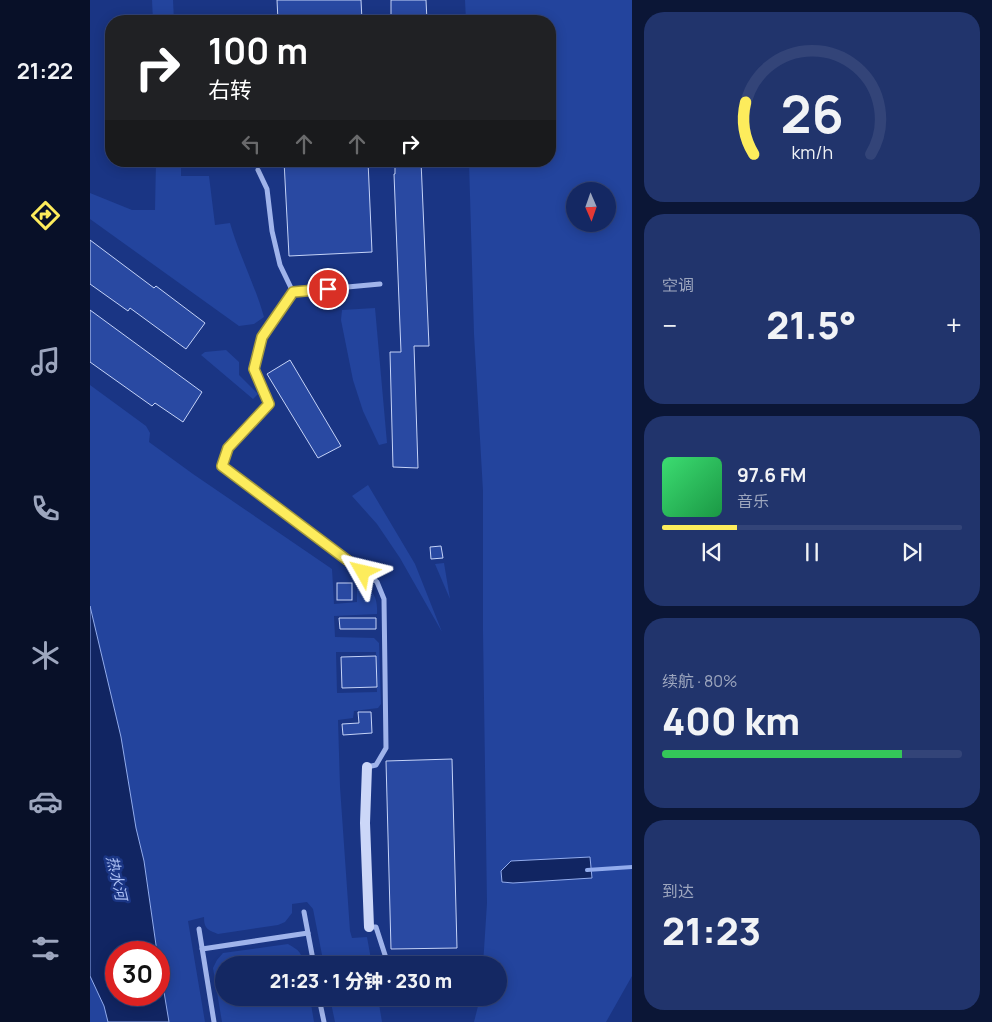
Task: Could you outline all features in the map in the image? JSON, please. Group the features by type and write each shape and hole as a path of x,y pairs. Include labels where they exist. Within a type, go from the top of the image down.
{"street":[{"path":"258,170 267,189 272,231 280,265 293,292"},
{"path":"293,292 380,284"},
{"path":"293,292 262,337 254,369 269,404 228,448 222,466 377,582 384,599 386,748 376,765 367,767 365,824 369,927 376,927 385,956"},
{"path":"304,912 312,956"},
{"path":"199,929 214,1022"},
{"path":"202,949 308,933"},
{"path":"321,1006 324,1022"}],"shaded area":[{"path":"152,0 173,0 174,15 153,15"},
{"path":"465,0 632,0 632,976 606,1022 474,1022 478,1006 507,1006 507,956 484,956 487,903 483,491 474,334 469,167 556,167 556,15 466,15"},
{"path":"156,167 181,167 181,176 209,176 215,225 230,223 264,317 254,324 239,326 90,219 90,193 132,210 155,210"},
{"path":"375,308 387,443 379,445 363,411 353,380 341,320 342,310"},
{"path":"226,350 239,362 239,375 258,394 253,399 201,355 205,352"},
{"path":"90,385 146,426 150,433 149,442 332,569 334,604 357,602 357,580 367,587 375,598 377,614 334,616 335,637 374,638 379,643 381,704 378,708 354,711 353,718 338,720 340,787 350,931 352,938 367,937 370,956 322,956 313,909 307,902 292,904 292,913 285,922 278,925 218,934 207,929 204,917 188,921 205,1022 169,1022 166,1006 170,1006 170,941 155,941 144,861 136,828 121,737 90,606","holes":["336,652 376,652 377,692 337,693"]},
{"path":"368,485 415,564 442,632 400,558 377,524 352,496"},
{"path":"444,563 450,599 435,564"},
{"path":"288,944 295,948 301,956 220,956 223,953"},
{"path":"215,964 215,980 213,968"},
{"path":"90,976 104,1006 108,1022 90,1022"},
{"path":"219,1006 311,1006 314,1022 222,1022"},
{"path":"332,1006 379,1006 382,1022 335,1022"}],"water":[{"name":"热水河","path":"90,606 121,737 136,828 144,861 155,941 105,941 105,1006 166,1006 169,1022 108,1022 104,1006 90,976"},
{"path":"590,857 592,878 502,882 501,871 511,861"}],"building":[{"path":"277,0 361,0 362,15 278,15"},
{"path":"391,0 426,0 427,15 391,15"},
{"path":"284,167 368,167 372,252 289,256"},
{"path":"395,167 421,167 429,346 414,346 418,468 393,467 390,352 401,352"},
{"path":"90,240 205,323 186,349 130,308 128,311 90,284"},
{"path":"90,310 202,392 183,422 155,403 152,406 90,362"},
{"path":"290,360 341,446 318,458 267,374"},
{"path":"441,546 443,558 431,559 430,547"},
{"path":"337,583 352,583 352,600 337,600"},
{"path":"339,618 376,618 376,629 340,629"},
{"path":"376,656 377,687 342,688 341,657"},
{"path":"358,712 371,712 372,733 343,735 342,724 359,723"},
{"path":"452,759 457,948 391,949 386,761"}],"waterway":[{"path":"587,870 632,867"}],"route":[{"path":"328,289 293,292 262,337 254,369 269,404 228,448 222,466 363,572"}]}
